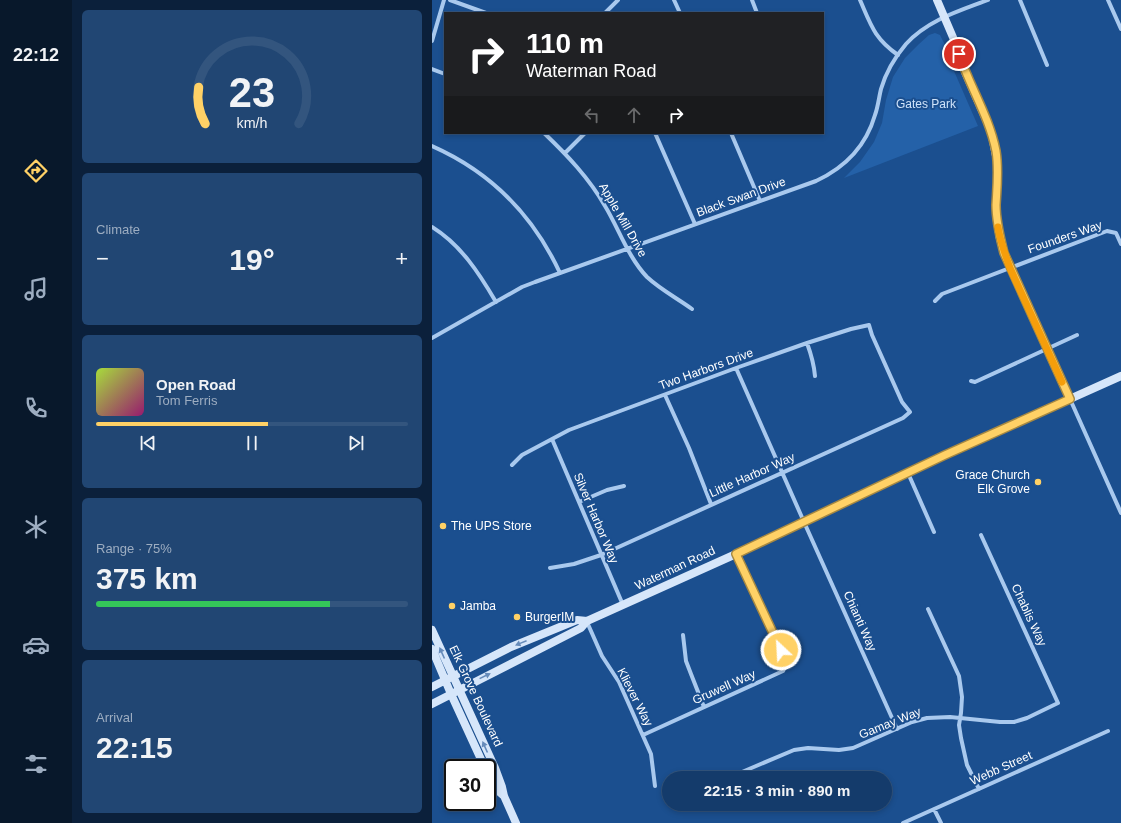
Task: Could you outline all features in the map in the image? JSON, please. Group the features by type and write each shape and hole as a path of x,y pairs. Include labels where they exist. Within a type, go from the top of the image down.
{"main road":[{"path":"937,0 992,136 998,166 996,206 1000,239 1010,268 1070,399"},
{"name":"Waterman Road","path":"432,704 581,628 587,621 736,554 908,474 945,455 1121,376"},
{"name":"Waterman Road","path":"432,687 511,647 577,620 587,621"},
{"name":"Elk Grove Boulevard","path":"432,630 495,768 504,796 516,823"},
{"name":"Elk Grove Boulevard","path":"432,649 481,759"},
{"name":"Elk Grove Boulevard","path":"496,789 504,796"}],"street":[{"path":"432,41 444,0"},
{"path":"450,0 483,12"},
{"path":"605,12 618,0"},
{"path":"674,0 680,12"},
{"path":"752,0 757,12"},
{"path":"860,0 876,34 898,55"},
{"name":"Black Swan Drive","path":"434,337 522,287 816,180 839,168 850,158 863,142 872,125 881,89 886,76 898,55 915,35 944,16 988,0"},
{"path":"1020,0 1047,65"},
{"path":"1108,0 1121,29"},
{"path":"432,69 444,74"},
{"name":"Apple Mill Drive","path":"545,134 586,178 599,196 618,228 627,249 641,270 659,287 692,308"},
{"path":"564,153 584,134"},
{"path":"655,134 695,224"},
{"path":"733,134 760,201"},
{"path":"432,146 465,163 506,195 530,222 543,240 560,273"},
{"path":"432,227 451,241 469,260 496,302"},
{"name":"Founders Way","path":"1010,268 1108,231 1116,233 1121,244"},
{"path":"935,301 942,294 1010,268"},
{"name":"Two Harbors Drive","path":"512,464 522,455 569,430 807,343 869,325 902,402 910,412"},
{"path":"432,330 434,337"},
{"path":"971,381 975,382 1077,335"},
{"path":"807,343 814,365 814,376"},
{"name":"Chianti Way","path":"736,368 897,728"},
{"path":"666,395 711,504"},
{"path":"1070,399 1121,512"},
{"name":"Little Harbor Way","path":"550,568 574,564 601,555 903,418 910,412"},
{"name":"Silver Harbor Way","path":"552,439 623,605"},
{"path":"908,474 934,532"},
{"path":"579,502 607,490 624,486"},
{"name":"Chablis Way","path":"981,535 1058,703"},
{"name":"Gruwell Way","path":"643,735 783,671 788,664 736,554"},
{"path":"928,609 958,676 962,697 960,725 963,752 979,789"},
{"name":"Kliever Way","path":"587,621 602,656 618,682 651,754 655,786"},
{"path":"683,634 686,661 704,707"},
{"name":"Gamay Way","path":"744,771 794,750 808,748 839,750 853,748 897,728 927,718 942,717 1014,722 1027,718 1058,703"},
{"name":"Webb Street","path":"903,823 1108,731"},
{"path":"934,809 940,823"}],"green space":[{"name":"Gates Park","path":"935,33 940,35 947,49 947,55 978,126 844,178 860,162 874,142 882,123 886,100 893,77 905,58 929,35"}],"slow traffic":[{"path":"998,227 1004,253 1010,268 1062,382"}],"place":[{"name":"Grace Church Elk Grove","path":"1038,482"},
{"name":"The UPS Store","path":"443,526"},
{"name":"Jamba","path":"452,606"},
{"name":"BurgerIM","path":"517,617"}],"route":[{"path":"781,650 736,554 817,515 908,474 945,455 1070,399 1004,253 997,221 996,206 998,166 996,151 987,122 965,72 959,54"}]}
